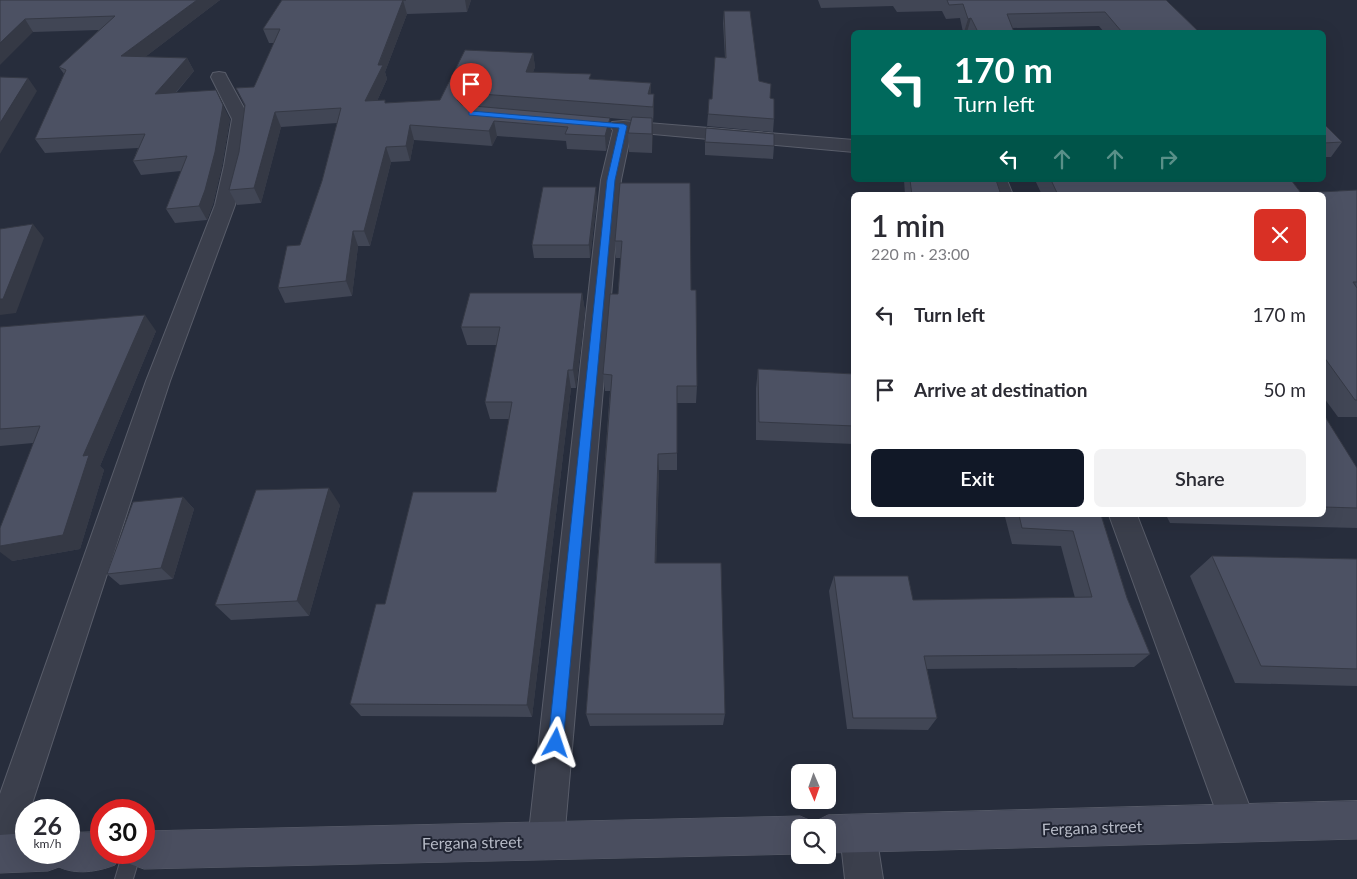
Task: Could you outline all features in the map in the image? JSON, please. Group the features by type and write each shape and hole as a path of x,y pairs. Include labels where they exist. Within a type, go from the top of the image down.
{"street":[{"path":"0,846 158,381 225,205 242,119 219,77"},
{"path":"546,840 611,180 614,126 851,146"},
{"path":"1124,517 1238,823"},
{"name":"Fergana street","path":"843,834 1357,820"},
{"path":"843,834 864,879"},
{"name":"Fergana street","path":"155,850 791,835"},
{"path":"0,854 15,853"}],"lane":[{"path":"124,879 128,864"}],"building":[{"path":"0,0 197,0 121,56 187,58 155,94 216,90 223,105 215,152 199,206 166,209 187,156 133,161 145,134 35,139 66,70 59,67 115,16 25,19 0,43"},
{"path":"282,0 403,0 378,65 383,65 365,101 385,100 385,103 440,100 465,50 533,53 526,72 591,74 589,79 651,83 648,94 654,94 653,107 468,93 460,94 457,100 462,105 610,118 605,136 565,134 568,127 494,121 489,131 410,125 406,146 386,147 364,231 353,231 346,281 278,288 287,246 300,245 322,181 341,108 275,112 254,188 229,190 239,152 245,105 236,88 254,87 280,29 263,29"},
{"path":"947,0 1166,0 1197,30 1120,30 1105,12 1007,14 1013,30 977,30 971,18 968,19 963,4 949,5"},
{"path":"724,11 750,11 759,81 771,84 770,98 774,99 774,119 708,114 709,99 712,99 715,57 726,58"},
{"path":"0,77 28,78 0,123"},
{"path":"632,117 652,118 652,134 628,133"},
{"path":"1326,126 1342,142 1326,143"},
{"path":"706,128 774,134 774,146 705,142"},
{"path":"910,182 997,182 1000,192 912,192"},
{"path":"1052,182 1293,182 1300,192 1057,192"},
{"path":"620,183 690,183 691,290 696,290 697,386 677,386 677,453 658,454 655,563 721,563 725,714 586,714 612,375 603,374 610,294 618,294 622,241 615,241"},
{"path":"543,187 596,187 589,245 532,245"},
{"path":"1357,190 1357,282 1353,282 1357,288 1357,400 1355,400 1326,360 1326,192 1320,192"},
{"path":"33,224 3,299 0,299 0,229"},
{"path":"470,293 582,293 573,370 568,370 527,705 350,704 376,604 385,604 413,492 496,492 512,402 485,402 500,327 461,327"},
{"path":"145,315 83,456 89,455 63,535 0,546 0,528 40,426 0,429 0,327"},
{"path":"758,369 851,374 851,426 759,422"},
{"path":"1326,418 1357,468 1357,508 1326,507"},
{"path":"329,488 297,601 215,605 256,490"},
{"path":"183,497 161,568 107,574 133,502"},
{"path":"1019,517 1102,517 1127,598 1150,654 924,656 937,718 853,718 834,576 908,576 913,600 1092,597 1073,531 1022,528"},
{"path":"1212,556 1357,559 1357,669 1261,666"}],"route":[{"path":"471,114 624,126 611,180 556,743"}]}
